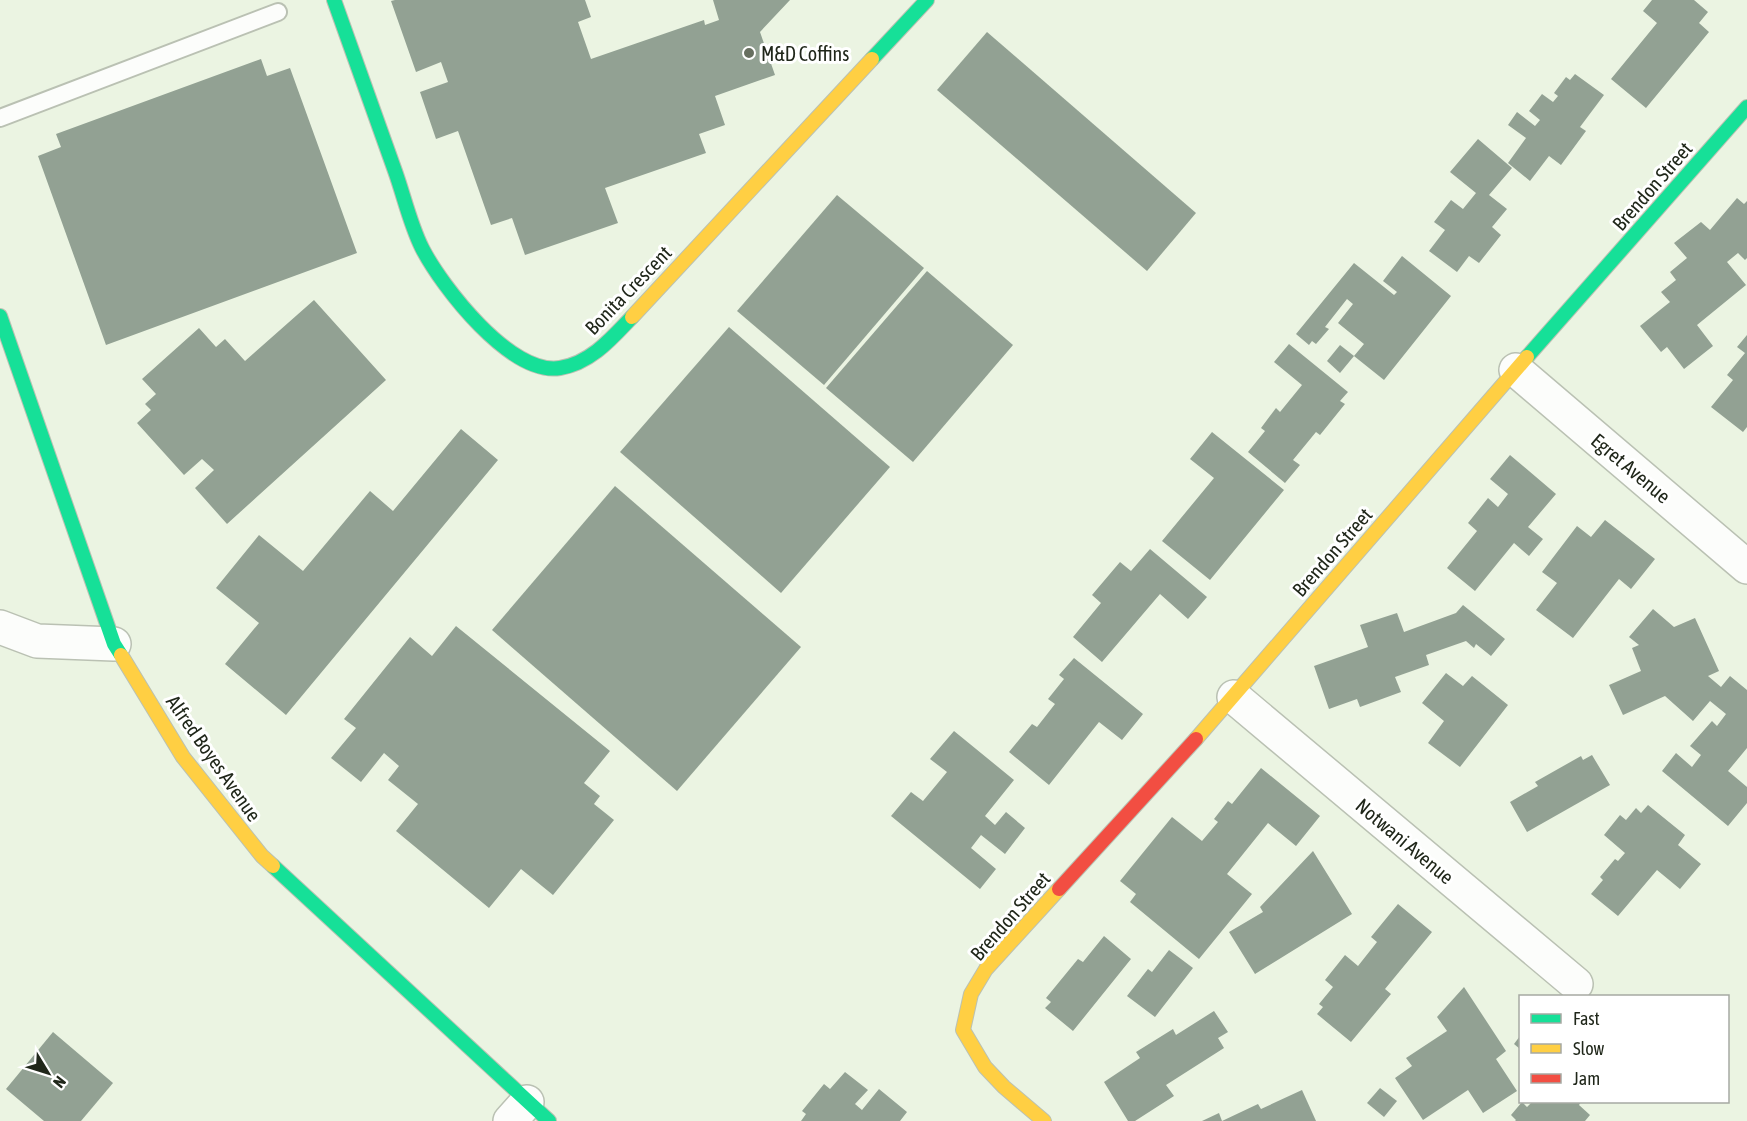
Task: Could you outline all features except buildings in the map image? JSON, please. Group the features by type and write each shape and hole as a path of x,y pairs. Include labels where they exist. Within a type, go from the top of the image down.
{"street":[{"name":"Bonita Crescent","path":"334,0 423,252 449,291 475,319 504,346 530,363 545,368 564,366 586,359 606,345 927,0"},
{"name":"Brendon Street","path":"1044,1121 985,1068 963,1030 971,994 986,969 1234,697 1747,107"},
{"name":"Alfred Boyes Avenue","path":"0,316 114,644 183,757 262,856 528,1114"},
{"name":"Egret Avenue","path":"1516,370 1747,567"},
{"path":"0,627 37,641 114,644"},
{"name":"Notwani Avenue","path":"1234,697 1576,984"}],"lane":[{"path":"0,118 278,12"}],"traffic: fast":[{"path":"334,0 422,248 445,284 480,326 500,344 521,358 541,367 560,368 582,361 591,355 609,341 632,317"},
{"path":"872,59 927,0"},
{"path":"1527,357 1747,107"},
{"path":"0,316 114,644 121,655"},
{"path":"273,866 549,1121"}],"traffic: slow":[{"path":"632,317 872,59"},
{"path":"1196,739 1527,357"},
{"path":"121,655 183,757 262,856 273,866"},
{"path":"1044,1121 1004,1087 985,1067 963,1030 971,994 986,969 1059,889"}],"traffic: jam":[{"path":"1059,889 1196,739"}],"place":[{"name":"M&D Coffins","path":"749,53"}]}
